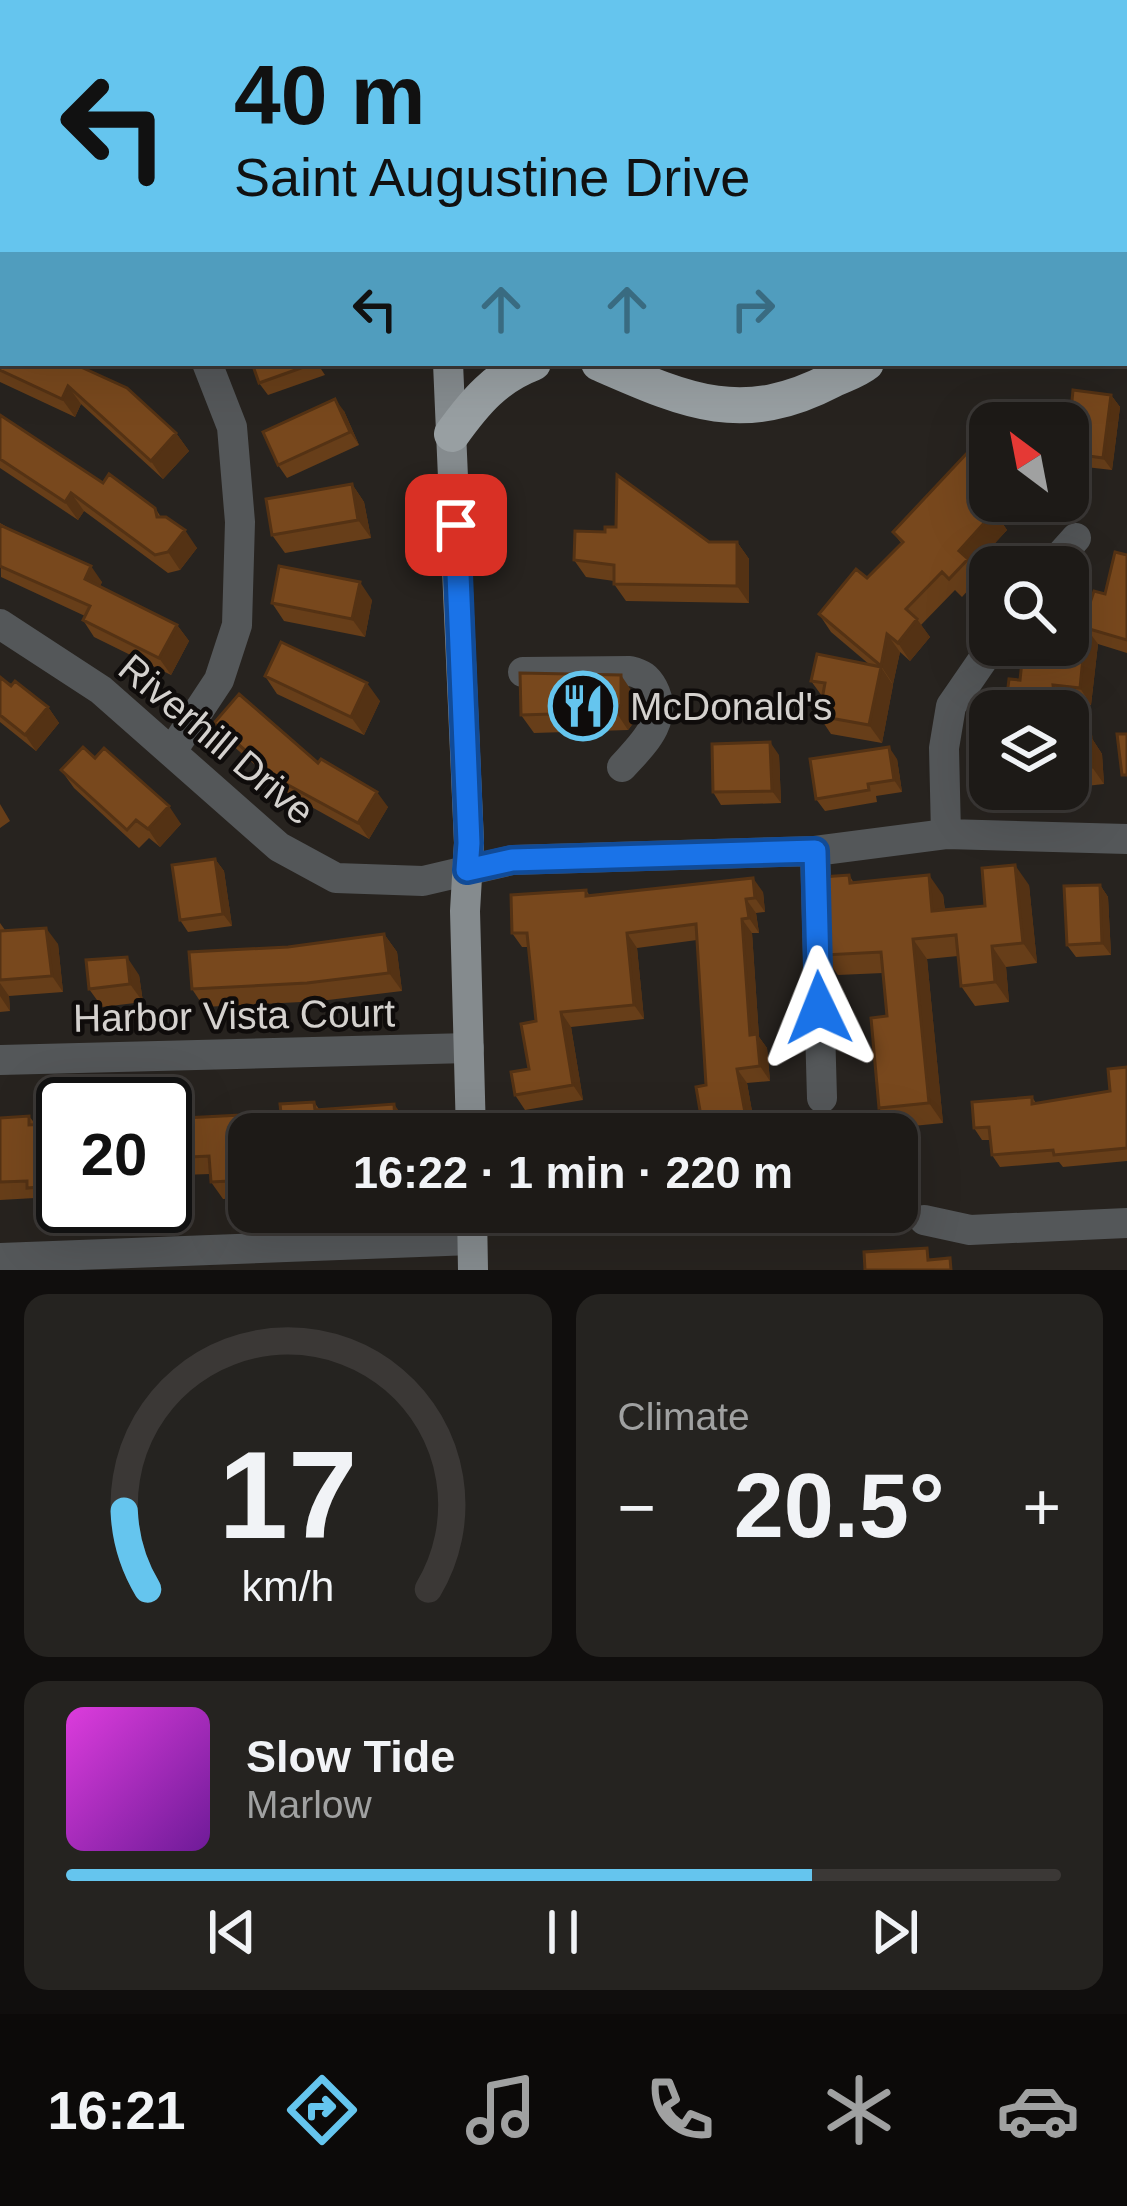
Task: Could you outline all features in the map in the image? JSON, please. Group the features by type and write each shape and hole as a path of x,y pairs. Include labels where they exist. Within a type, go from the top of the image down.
{"highway":[{"path":"452,434 491,387 526,366"},
{"path":"606,366 654,387 718,405 761,407 786,402 838,372"}],"main road":[{"path":"448,366 469,843 470,1113"}],"street":[{"path":"172,751 219,680 238,625 240,522 232,427 208,366"},
{"path":"1069,546 1076,538"},
{"name":"Riverhill Drive","path":"0,624 100,691 279,847 336,878 423,880 512,860 815,851 946,834 1127,839"},
{"path":"946,834 944,748 951,706 979,666"},
{"path":"524,672 630,671 651,683 658,714 652,732 622,767"},
{"path":"815,851 822,1098"},
{"name":"Harbor Vista Court","path":"0,1060 469,1048"},
{"path":"924,1220 970,1230 1127,1223"},
{"path":"0,1258 472,1241"}],"building":[{"path":"0,366 79,366 127,388 176,433 151,461 68,386 62,399"},
{"path":"253,366 307,366 259,383"},
{"path":"1073,390 1111,395 1103,458 1089,456 1089,402 1072,402"},
{"path":"335,399 350,432 278,465 263,432"},
{"path":"0,415 103,483 109,474 155,508 157,517 166,517 185,530 168,552 155,555 71,493 65,502 0,459"},
{"path":"969,453 969,522 985,522 959,551 968,559 949,579 942,572 906,609 917,619 898,643 887,634 881,666 819,614 856,569 867,578 903,542 893,532"},
{"path":"617,475 709,542 737,542 737,586 614,584 614,565 574,560 575,531 605,532 605,527 616,527"},
{"path":"352,484 358,520 272,535 266,499"},
{"path":"0,525 91,566 85,579 177,625 159,658 83,620 90,606 0,566"},
{"path":"1115,552 1127,555 1127,640 1089,629 1094,591 1105,594"},
{"path":"279,566 360,582 352,619 272,603"},
{"path":"281,642 367,683 351,717 265,676"},
{"path":"817,654 881,667 869,725 819,716 825,683 811,681"},
{"path":"1022,666 1082,666 1080,688 1053,685 1054,690 1008,690 1009,679 1020,680"},
{"path":"520,673 621,675 621,704 616,712 521,715"},
{"path":"0,677 11,686 15,681 48,707 25,735 0,715"},
{"path":"239,694 318,763 321,759 377,792 358,823 279,780 214,723"},
{"path":"1117,734 1127,734 1127,775 1122,775"},
{"path":"770,742 772,791 713,792 712,744"},
{"path":"83,747 95,758 104,748 169,806 148,829 136,820 127,830 61,770"},
{"path":"889,747 894,780 868,784 869,790 816,799 810,759"},
{"path":"215,859 223,914 180,920 172,865"},
{"path":"1015,865 1023,943 992,946 995,982 961,986 956,935 913,939 929,1103 879,1108 871,1018 887,1016 881,952 824,955 822,877 849,875 850,883 929,875 932,911 985,906 982,868"},
{"path":"753,878 755,898 746,899 749,918 742,919 750,1035 757,1034 760,1066 737,1069 745,1113 700,1113 696,1087 706,1085 696,924 627,933 634,1005 561,1012 573,1085 515,1095 511,1072 529,1069 521,1024 536,1021 527,933 512,933 511,895 586,890 586,896"},
{"path":"1100,885 1102,943 1067,945 1064,886"},
{"path":"46,928 52,976 0,980 0,931"},
{"path":"384,934 389,973 192,989 189,952 288,947"},
{"path":"127,957 130,984 89,989 86,960"},
{"path":"1127,1067 1127,1148 992,1155 989,1127 974,1128 972,1102 1032,1097 1032,1104 1110,1091 1108,1069"},
{"path":"314,1102 315,1110 394,1104 395,1113 281,1113 280,1104"},
{"path":"29,1116 29,1125 36,1125 36,1187 27,1188 27,1181 0,1182 0,1118"},
{"path":"228,1116 228,1181 211,1182 209,1156 192,1157 192,1118"},
{"path":"927,1248 928,1260 950,1258 951,1270 865,1270 864,1252"}],"place":[{"name":"McDonald's","path":"583,706"}],"route":[{"path":"456,525 467,870 512,860 815,851 819,1008"}]}
